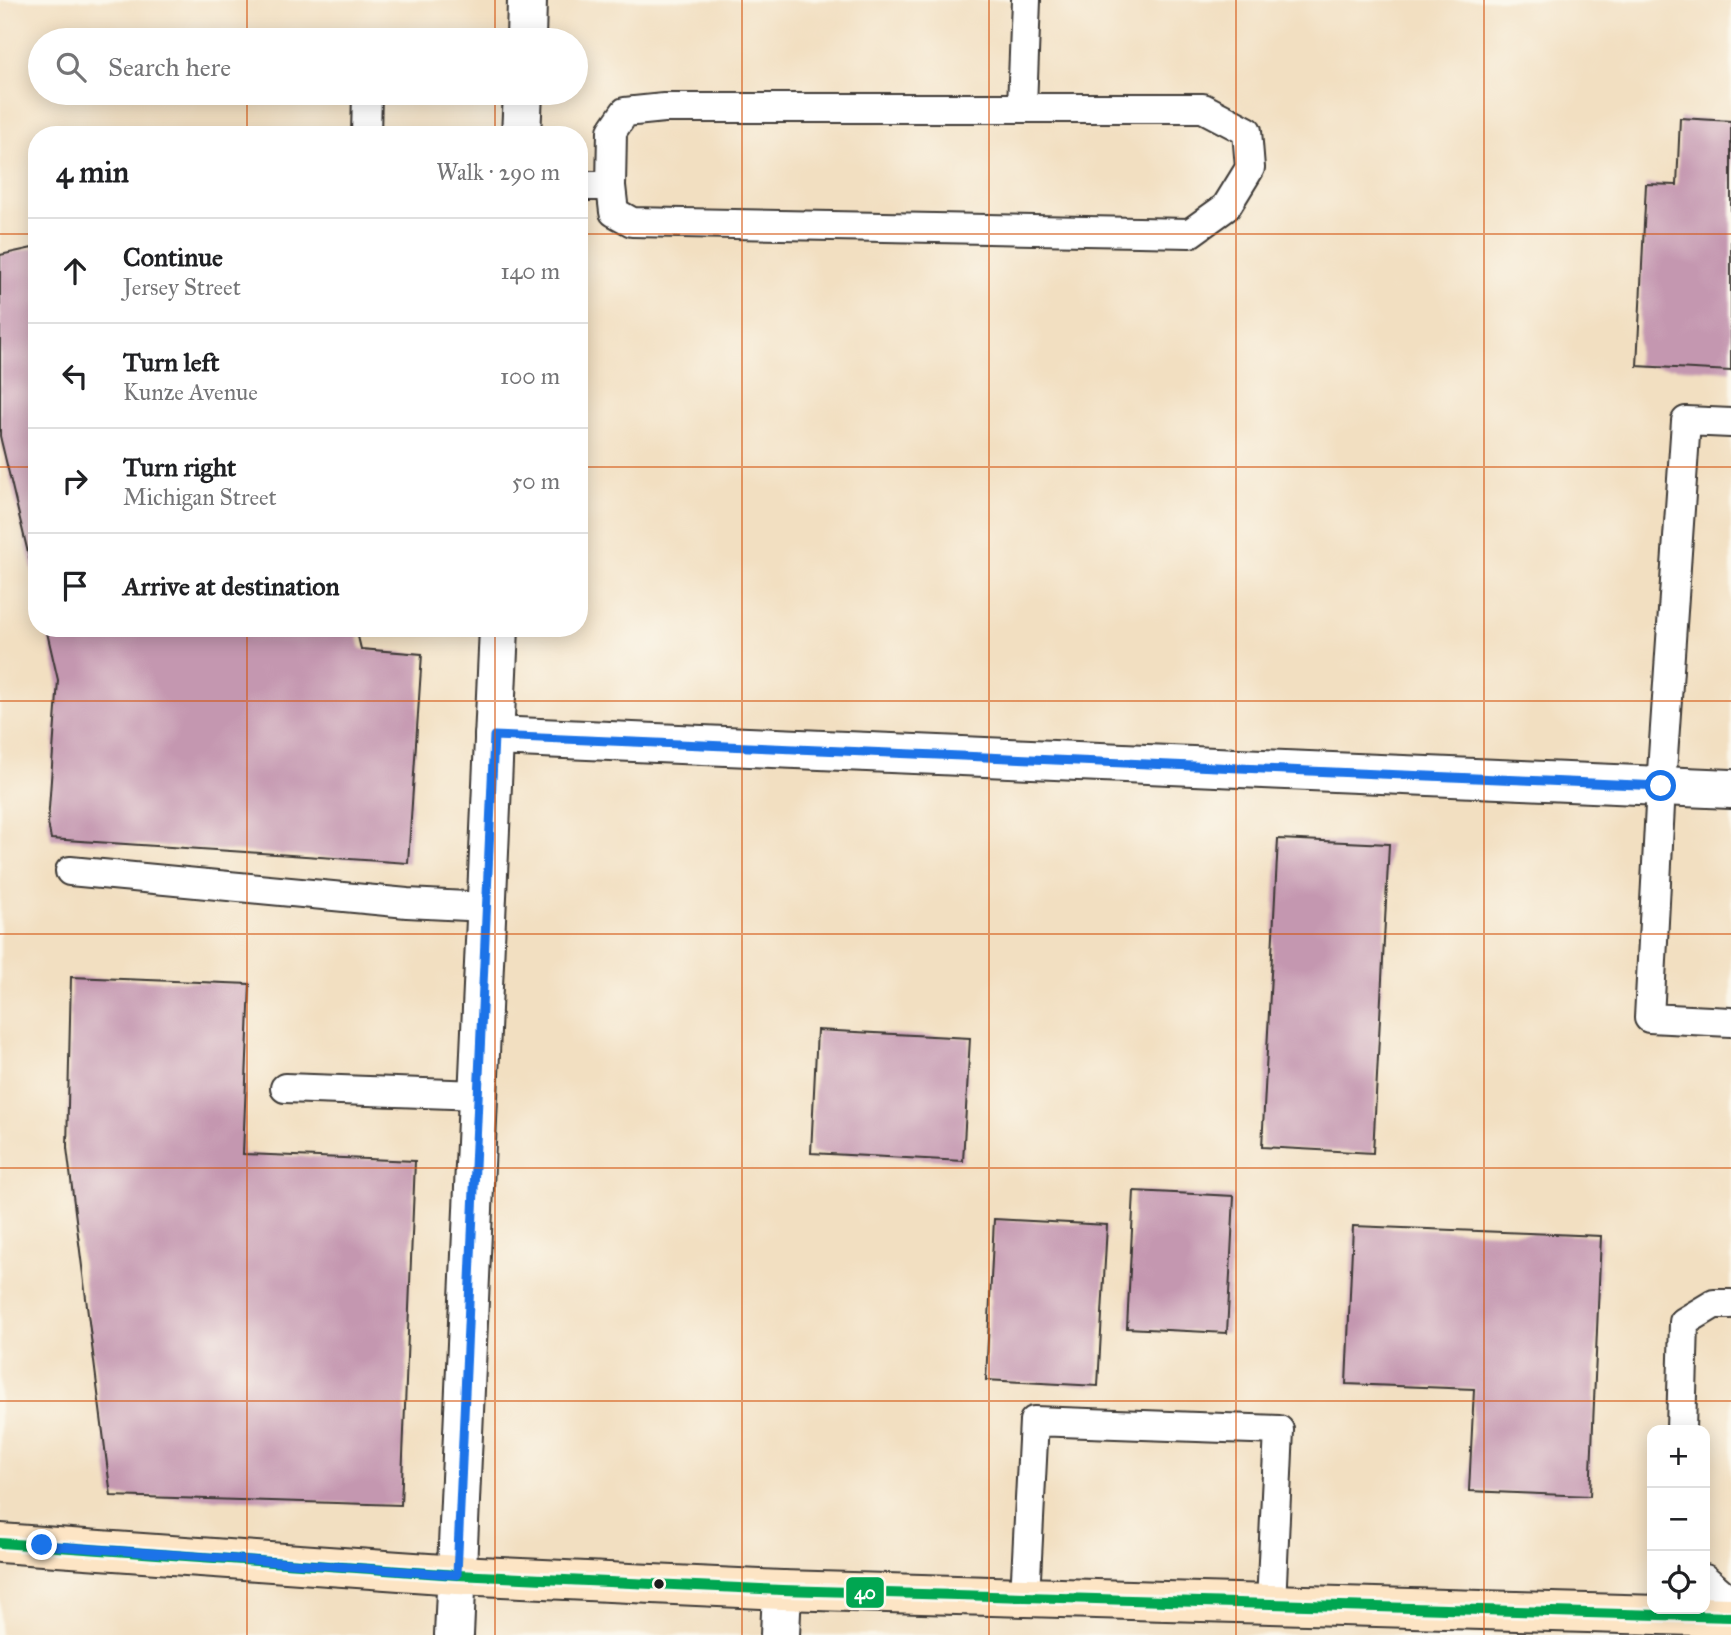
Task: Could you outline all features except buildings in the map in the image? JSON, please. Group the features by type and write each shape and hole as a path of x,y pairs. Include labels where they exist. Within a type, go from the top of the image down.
{"main road":[{"path":"0,1543 457,1575 782,1590 1731,1617"}],"street":[{"path":"526,28 527,0"},
{"path":"521,126 522,105"},
{"path":"454,1635 499,637"},
{"path":"494,736 1731,789"},
{"path":"780,1635 782,1590"}],"lane":[{"path":"1022,107 1026,0"},
{"path":"366,126 367,105"},
{"path":"664,108 1203,108 1247,131 1250,168 1226,207 1190,233 632,222 614,212 611,186 612,131 625,112 664,108"},
{"path":"588,186 611,186"},
{"path":"1731,423 1686,421 1661,786 1649,1018 1731,1022"},
{"path":"69,871 407,903 487,907"},
{"path":"285,1088 478,1095"},
{"path":"1681,1425 1684,1322 1714,1304 1731,1304"},
{"path":"1025,1597 1034,1421 1279,1430 1271,1604"},
{"path":"1710,1583 1731,1601"}],"transit line":[{"name":"40","path":"0,1543 457,1575 782,1590 1731,1617"}],"route":[{"path":"42,1545 457,1575 494,736 1661,786"}]}
